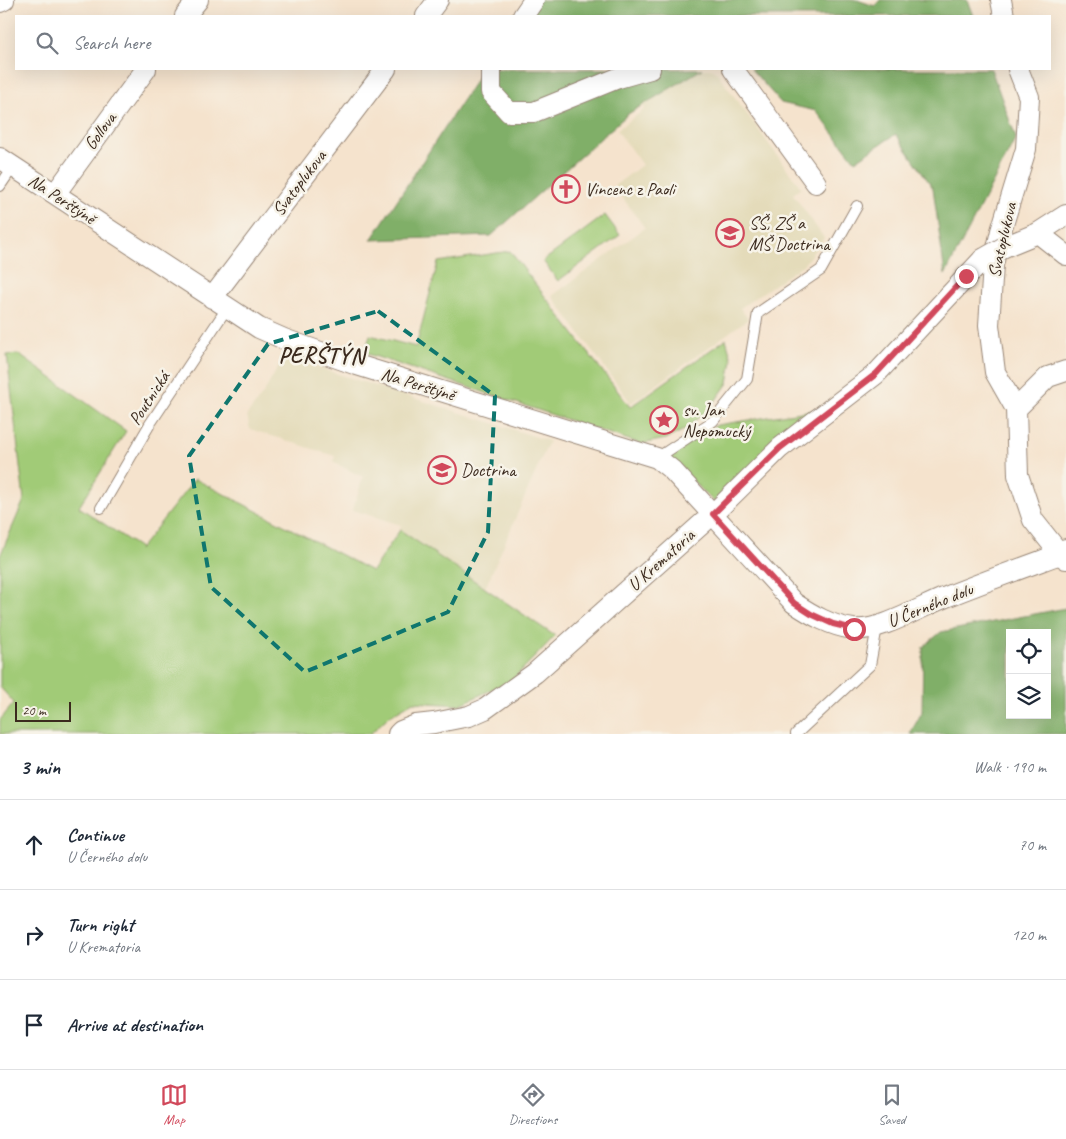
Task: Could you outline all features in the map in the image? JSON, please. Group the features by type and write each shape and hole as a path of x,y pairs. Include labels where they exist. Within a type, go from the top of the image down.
{"street":[{"path":"0,2 4,0"},
{"path":"427,15 438,0"},
{"path":"524,15 534,0"},
{"path":"1001,0 1004,15"},
{"name":"Gollova","path":"55,194 145,70"},
{"name":"Svatoplukova","path":"220,303 385,70"},
{"path":"491,70 491,92 508,112 534,112 618,78 646,70"},
{"path":"734,70 816,183"},
{"name":"Svatoplukova","path":"1016,409 995,372 989,325 993,266 1001,231 1026,149 1029,97 1018,70"},
{"name":"Na Perštýně","path":"6,162 260,328 336,358 656,458 672,470 713,514"},
{"name":"U Krematoria","path":"398,734 401,731 419,729 434,723 469,716 498,702 535,673 713,514 780,448 876,374 983,259 1004,247 1038,233 1066,215"},
{"path":"1038,233 1066,255"},
{"path":"1064,554 1033,520 1018,475 1016,409 1048,377 1066,371"},
{"name":"U Černého dolu","path":"713,514 794,603 805,611 833,624 854,629 877,627 945,597 1064,554"}],"lane":[{"path":"0,186 6,162"},
{"path":"656,458 713,421 747,379 758,313 821,270 858,206"},
{"name":"Poutnická","path":"101,508 220,303"},
{"path":"796,734 870,665 877,627"}],"highlighted area":[{"path":"378,311 495,396 488,532 448,612 305,672 211,587 189,456 268,344"}],"shaded area":[{"name":"SŠ, ZŠ a MŠ Doctrina","path":"689,70 693,75 700,70 715,70 801,188 793,194 824,238 804,264 740,308 748,319 631,403 552,296 645,228 614,186 642,165 617,130 645,109 642,104"},
{"name":"Doctrina","path":"284,357 549,441 485,588 400,530 401,525 353,510 363,477 333,462 335,456 250,429 247,415 263,394"}],"green space":[{"path":"528,0 857,0 875,6 880,0 967,0 973,15 518,15"},
{"path":"482,70 700,70 628,114 491,236 371,240"},
{"path":"752,70 991,70 1016,138 945,275 933,188 896,134 855,161 816,111 781,103"},
{"path":"605,215 620,235 558,281 543,261"},
{"path":"510,251 630,407 726,339 732,360 728,383 710,408 684,430 666,439 641,444 365,353 370,335 416,347 438,262"},
{"path":"18,354 126,431 79,507 140,548 139,550 195,479 372,571 400,530 555,636 512,680 459,705 413,702 389,716 370,734 0,734 0,720 14,703 0,687 0,556 24,500 7,355"},
{"path":"820,409 714,502 668,456 717,425"},
{"path":"1066,608 1066,734 910,734 922,712 923,647 941,632"}],"place":[{"name":"Vincenc z Paoli","path":"566,189"},
{"name":"SŠ, ZŠ a MŠ Doctrina","path":"730,233"},
{"name":"sv. Jan Nepomucký","path":"664,420"},
{"name":"Doctrina","path":"442,470"}],"district":[{"name":"PERŠTÝN","path":"322,356"}],"route":[{"path":"854,629 833,624 811,614 794,603 713,514 780,448 876,374 966,276"}]}
